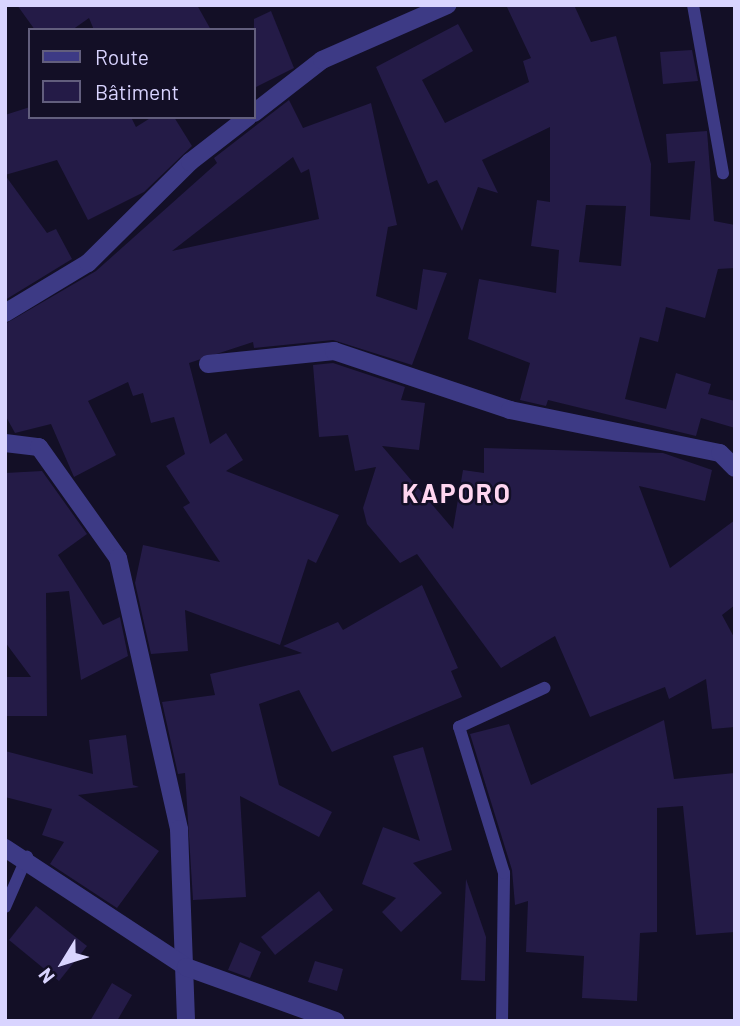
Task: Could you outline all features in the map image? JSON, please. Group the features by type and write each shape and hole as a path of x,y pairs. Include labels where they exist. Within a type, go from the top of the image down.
{"street":[{"path":"256,111 322,60 447,5"},
{"path":"5,313 88,263 190,162 245,119"},
{"path":"208,364 334,351 510,410 720,453 735,468"},
{"path":"5,443 39,447 118,558 178,828 186,967 186,1021"},
{"path":"5,848 27,857 186,967 336,1021"}],"lane":[{"path":"693,5 723,173"},
{"path":"502,1021 504,873 458,727 544,688"},
{"path":"5,907 27,857"}],"building":[{"path":"17,5 197,5 210,28 93,28 89,18 75,28 34,28"},
{"path":"506,5 574,5 591,42 616,36 651,164 650,216 690,220 695,161 668,163 666,134 707,131 714,221 735,225 735,268 718,269 705,318 666,307 658,342 640,337 625,399 666,409 676,373 711,384 708,394 735,401 735,428 701,418 696,436 548,400 546,406 520,400 530,363 468,339 479,279 556,293 559,250 531,246 537,200 550,202 550,127 482,160 498,193 478,187 462,231 437,180 428,184 376,67 458,24 473,51 422,80 445,123 529,82 523,61 531,58","holes":["586,205 626,206 621,266 579,262"]},
{"path":"271,11 294,68 256,87 256,28 254,19"},
{"path":"692,50 698,81 663,84 660,52"},
{"path":"289,100 303,128 371,103 397,225 388,227 376,296 417,310 423,269 447,273 412,365 333,340 254,348 253,342 189,363 210,444 226,433 243,460 226,471 339,515 316,563 308,559 280,645 185,610 188,651 151,654 135,583 143,545 220,562 183,507 190,503 166,466 185,454 174,417 151,423 143,393 133,396 128,382 88,401 116,455 74,477 51,424 15,433 5,415 5,324 96,271 217,163 214,158","holes":["293,157 301,173 309,169 319,219 172,251"]},
{"path":"28,108 28,119 132,119 136,127 149,119 175,119 192,146 144,192 88,220 57,160 5,175 5,115"},
{"path":"5,175 47,233 56,229 72,259 5,300"},
{"path":"333,363 405,387 401,400 425,403 419,450 382,446 453,529 463,470 484,473 484,448 663,453 712,470 705,501 639,486 670,568 735,520 735,605 722,615 735,639 735,727 712,729 706,679 669,699 665,687 590,717 555,636 501,668 417,554 400,563 367,524 363,508 376,467 355,471 348,435 319,437 313,365"},
{"path":"42,471 87,534 58,555 103,625 120,617 128,656 81,680 69,591 46,593 47,716 5,716 5,677 31,677 5,642 5,473"},
{"path":"422,585 458,668 451,671 462,697 332,752 299,690 259,704 279,785 332,812 319,837 240,796 246,897 193,900 185,773 178,774 162,702 215,695 210,674 302,653 283,646 338,622 343,630"},
{"path":"664,720 674,779 735,773 735,932 696,935 683,806 657,808 657,932 640,933 637,1001 582,998 584,956 526,952 528,901 515,905 512,870 470,734 509,724 531,785"},
{"path":"126,735 133,785 139,787 78,795 159,851 117,908 50,864 64,842 42,835 52,809 5,797 5,751 93,774 89,740"},
{"path":"423,747 452,850 413,863 442,893 401,932 382,912 396,898 362,884 383,827 420,841 393,756"},
{"path":"466,879 486,937 485,981 461,980"},
{"path":"319,891 333,910 275,955 261,937"},
{"path":"36,906 87,946 59,981 9,940"},
{"path":"240,942 261,952 250,978 228,970"},
{"path":"315,961 343,969 337,991 308,982"},
{"path":"112,983 132,995 117,1021 90,1021"}],"district":[{"name":"KAPORO","path":"457,493"}]}
